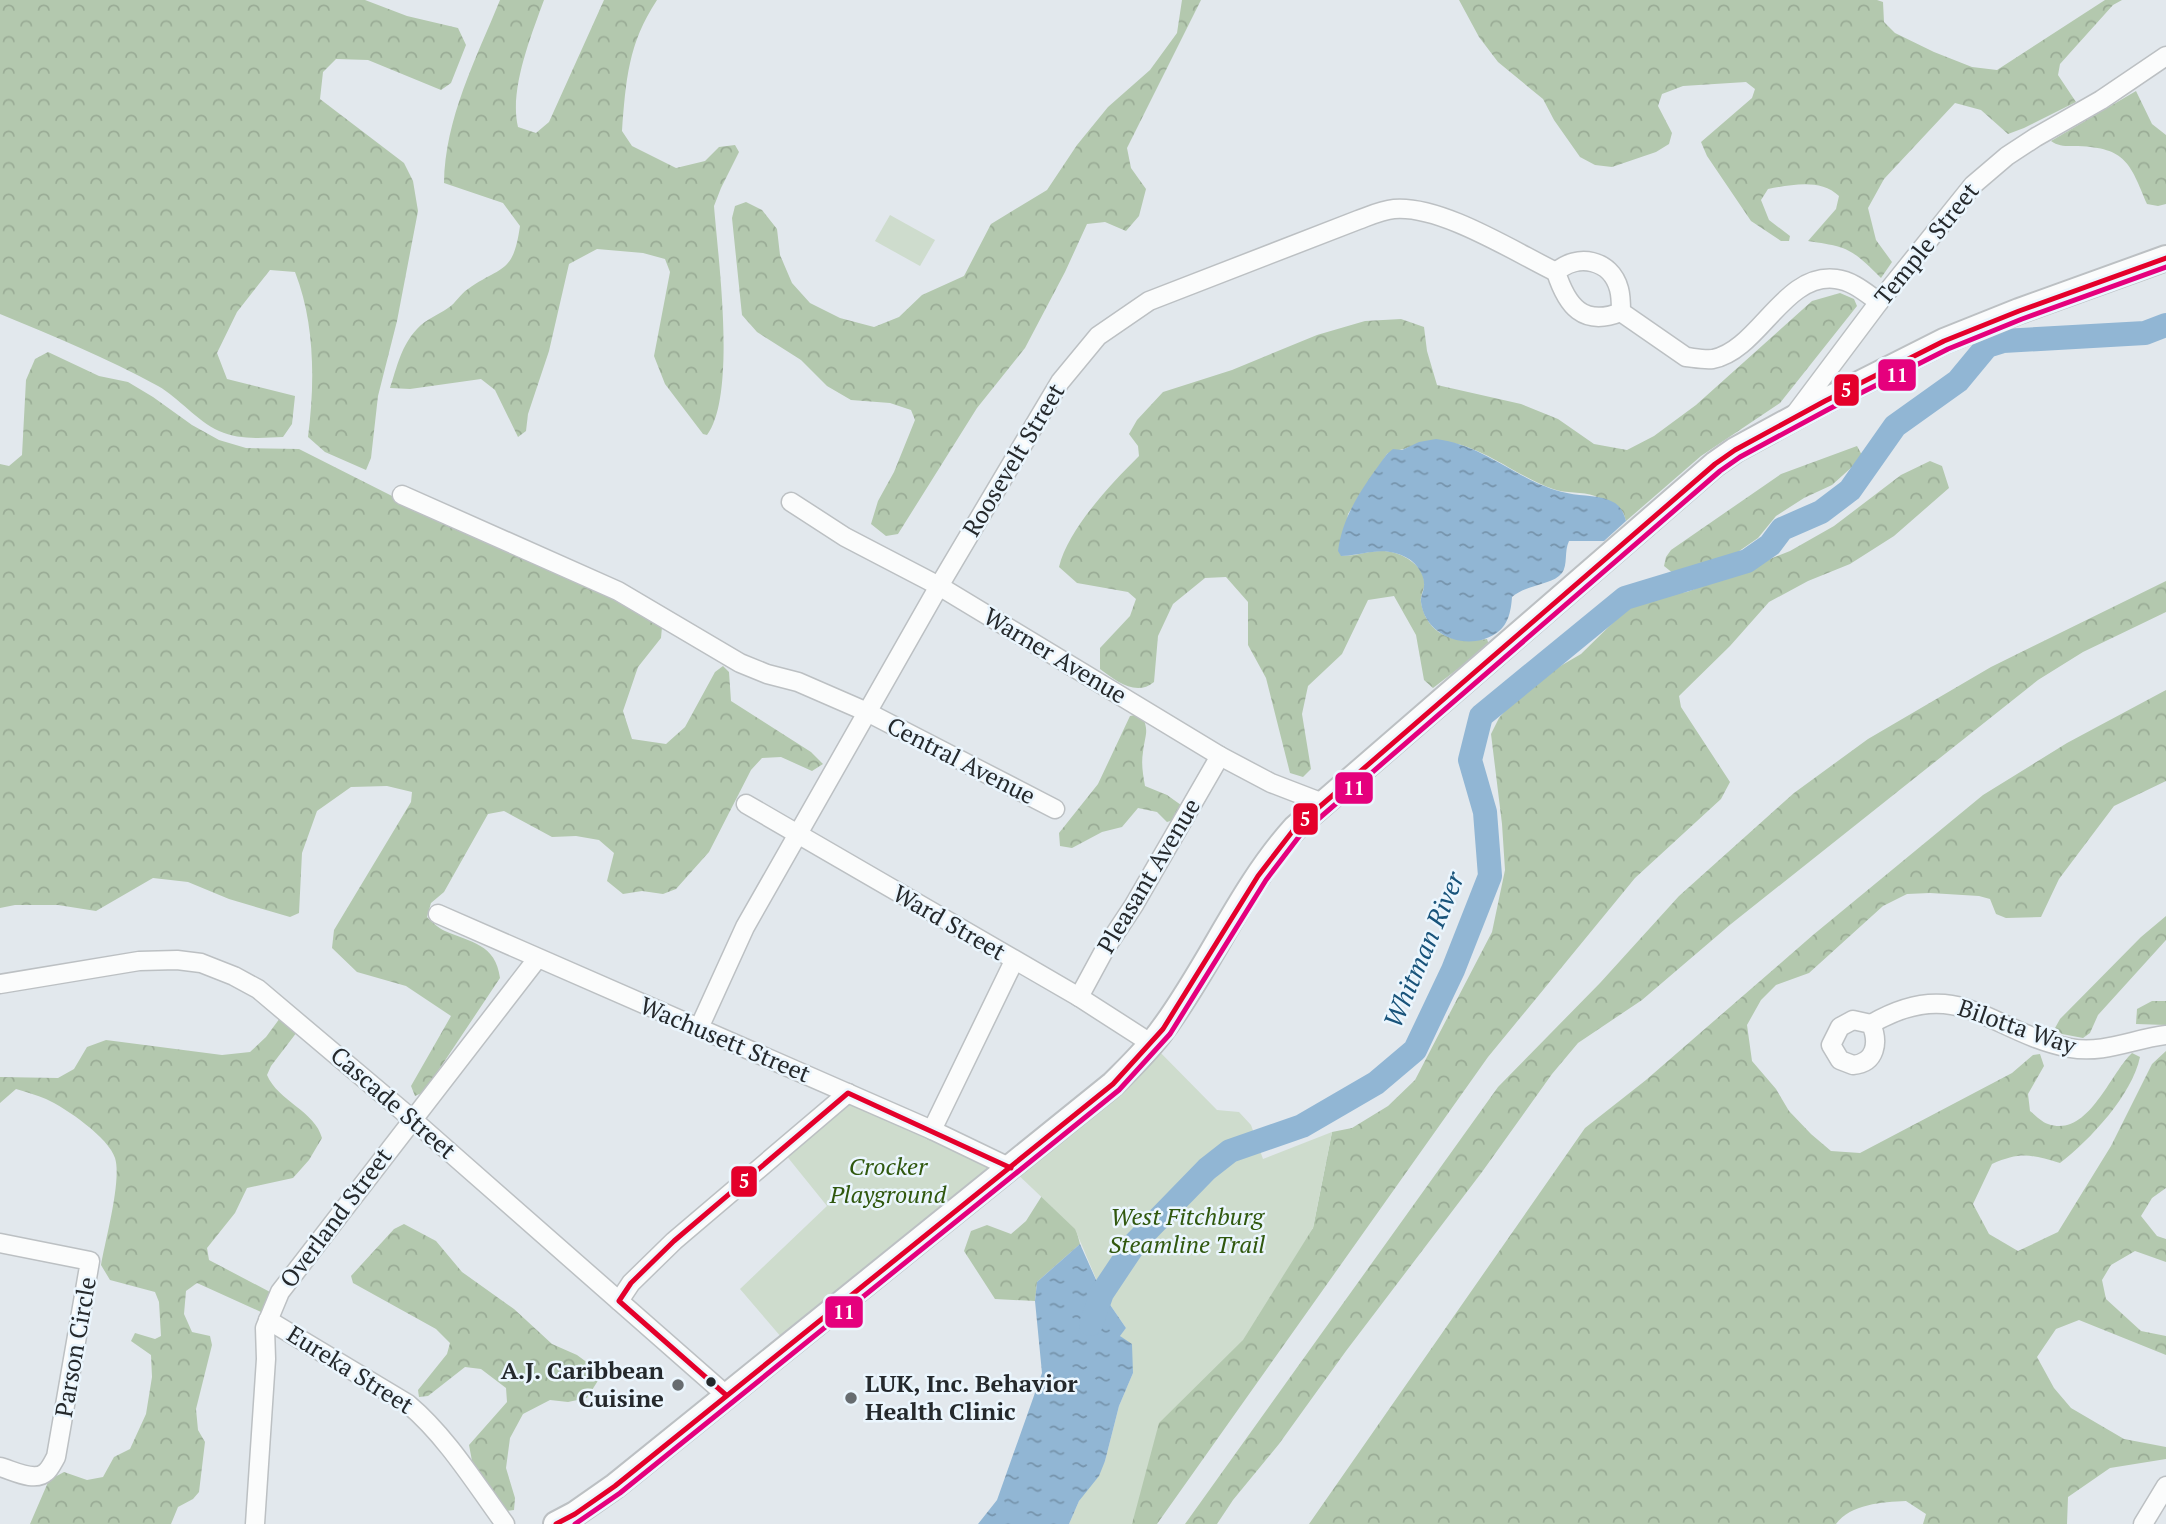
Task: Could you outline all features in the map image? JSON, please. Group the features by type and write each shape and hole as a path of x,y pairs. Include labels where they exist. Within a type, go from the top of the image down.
{"highway":[{"path":"556,1524 615,1486 1112,1084 1152,1044 1175,1012 1272,854 1323,803 1715,464 1790,420 1955,336 2166,258"}],"street":[{"name":"Temple Street","path":"1790,420 1973,184 2036,137 2101,100 2166,57"},
{"name":"Roosevelt Street","path":"699,1028 745,928 939,586 1060,382 1098,336 1149,301 1392,209 1417,209 1440,214 1556,272"},
{"path":"1578,259 1597,263 1611,273 1619,287 1621,312 1607,317 1581,314 1562,292 1556,272 1565,263 1578,259"},
{"path":"1621,312 1686,357 1714,359 1734,350 1802,285 1820,279 1837,279 1853,284 1879,302"},
{"name":"Central Avenue","path":"402,495 618,591 746,666 802,684 867,712 1055,809"},
{"name":"Warner Avenue","path":"791,502 845,537 939,586 1220,756 1271,783 1323,803"},
{"name":"Pleasant Avenue","path":"1079,997 1105,948 1134,905 1220,756"},
{"name":"Ward Street","path":"746,804 1079,997 1152,1044"},
{"name":"Wachusett Street","path":"438,914 932,1129 1011,1168"},
{"name":"Overland Street","path":"255,1524 266,1359 265,1328 280,1292 537,959"},
{"name":"Cascade Street","path":"0,984 139,961 184,960 214,967 258,989 412,1119 726,1395"},
{"path":"932,1129 1014,961"},
{"name":"Bilotta Way","path":"1871,1024 1893,1011 1931,1002 1950,1003 1971,1010 2069,1048 2113,1048 2166,1035"},
{"path":"619,1301 631,1283 674,1241 848,1093"},
{"name":"Parson Circle","path":"0,1243 90,1261 55,1457 45,1474 37,1476 0,1466"},
{"name":"Eureka Street","path":"268,1320 408,1404 421,1415 505,1524"},
{"path":"2143,1524 2166,1486"}],"green space":[{"path":"0,0 365,0 407,16 458,28 466,45 451,83 441,90 368,60 336,59 323,72 320,99 404,163 413,181 418,211 397,321 378,396 371,458 366,470 325,452 308,437 312,353 302,292 295,272 270,270 237,312 217,353 227,379 295,396 292,424 283,437 242,437 219,431 158,386 100,357 0,314"},
{"path":"500,0 544,0 519,80 516,97 518,127 536,133 549,122 604,0 657,0 634,47 627,79 622,131 632,146 676,168 705,161 719,147 735,145 739,152 714,206 723,359 716,416 707,435 703,434 665,384 654,356 670,272 665,259 643,253 597,249 569,264 549,351 528,414 526,431 518,437 495,390 481,379 410,389 390,388 403,350 417,329 451,306 468,289 504,267 514,253 520,226 503,203 444,183 450,135 463,89"},
{"path":"1182,0 1201,0 1127,148 1131,168 1146,189 1139,216 1126,231 1105,222 1087,224 1025,348 977,408 898,534 886,536 871,524 878,501 894,472 915,420 911,410 890,403 851,400 827,386 801,360 757,332 742,315 732,218 735,206 746,202 762,210 777,229 780,255 792,283 810,303 840,318 874,327 899,317 922,295 964,276 991,224 1047,190 1077,145 1108,107 1150,70 1177,33"},
{"path":"1459,0 1877,0 1883,2 1884,22 1895,33 1972,67 1997,70 2105,0 2122,0 2113,5 2060,64 2058,75 2076,102 2008,134 1981,110 1955,103 1884,179 1868,208 1876,240 1892,262 1881,278 1849,251 1808,241 1836,209 1839,196 1831,190 1805,184 1768,189 1761,200 1769,220 1790,236 1789,241 1781,241 1751,221 1707,156 1701,142 1752,98 1755,89 1746,82 1683,86 1662,94 1658,106 1672,133 1669,144 1656,152 1612,167 1595,165 1580,157 1543,99 1498,62 1479,37"},
{"path":"2136,91 2152,124 2166,135 2166,204 2158,206 2147,204 2130,168 2116,154 2094,147 2064,146 2051,141"},
{"path":"890,215 935,240 920,266 875,241"},
{"path":"1840,293 1854,299 1857,306 1780,403 1701,456 1626,521 1623,512 1599,498 1590,494 1553,489 1464,446 1427,442 1387,454 1348,514 1342,556 1388,551 1406,558 1416,565 1423,575 1421,602 1430,623 1445,636 1465,640 1487,639 1489,645 1433,688 1424,680 1416,635 1394,596 1368,600 1342,654 1308,686 1302,714 1311,769 1303,777 1290,773 1266,678 1248,645 1248,602 1226,577 1205,578 1173,604 1158,636 1154,682 1133,688 1100,669 1100,648 1130,616 1136,599 1128,592 1077,583 1059,567 1071,538 1081,523 1104,493 1139,456 1138,446 1129,434 1137,420 1163,392 1232,370 1317,335 1365,321 1401,319 1424,327 1427,351 1437,385 1521,404 1558,419 1594,444 1627,450 1654,436 1696,405 1812,301"},
{"path":"48,352 99,376 128,382 219,440 246,448 299,449 398,499 605,590 662,627 661,638 638,667 623,711 632,739 666,744 685,727 715,672 723,666 729,672 731,701 811,752 823,764 812,771 781,757 762,758 751,770 709,852 676,889 663,894 642,891 623,894 607,881 614,853 599,840 576,836 552,837 504,811 488,814 444,892 431,903 427,917 442,930 487,951 498,967 500,978 424,1092 415,1096 411,1086 451,1016 406,986 357,972 332,948 334,930 411,802 412,792 387,786 351,787 317,811 302,853 299,913 290,917 229,899 188,882 153,878 96,911 58,905 15,905 0,908 0,464 9,466 22,455 26,380 35,359"},
{"path":"1857,446 1863,457 1832,485 1804,498 1776,516 1758,538 1732,556 1674,574 1664,566 1671,550 1781,474"},
{"path":"1930,461 1942,466 1949,488 1894,536 1850,564 1808,581 1769,602 1730,646 1679,696 1681,707 1730,782 1721,799 1635,878 1488,1057 1157,1524 1121,1524 1136,1445 1313,1228 1332,1132 1352,1128 1388,1106 1415,1080 1492,932 1505,870 1491,734 1499,718 1526,686 1581,654 1634,602 1658,595 1687,592 1790,551 1834,526 1901,475"},
{"path":"2166,581 2166,612 2083,652 2038,680 1731,924 1642,1000 1578,1043 1552,1074 1482,1172 1217,1524 1185,1524 1498,1087 1600,983 1679,896 1794,793 1868,739 1991,667"},
{"path":"2166,690 2166,781 2114,806 2059,879 2041,917 2006,918 1996,914 1990,899 1979,896 1907,894 1883,906 1809,973 1776,985 1761,1000 1747,1025 1752,1061 1776,1089 1789,1111 1831,1151 1860,1153 2012,1073 2033,1055 2040,1054 2044,1066 2028,1094 2030,1111 2048,1124 2062,1126 2075,1122 2086,1113 2132,1053 2140,1057 2128,1086 2108,1116 2060,1163 2025,1156 1992,1164 1973,1204 1989,1234 2018,1251 2058,1232 2111,1146 2152,1064 2166,1051 2166,1188 2152,1198 2141,1216 2157,1236 2166,1239 2166,1262 2135,1251 2111,1265 2102,1280 2106,1299 2141,1331 2166,1336 2166,1355 2079,1320 2056,1329 2037,1357 2054,1388 2071,1408 2124,1439 2166,1447 2166,1459 2110,1468 2068,1497 2067,1524 1923,1524 1926,1514 1906,1501 1877,1503 1858,1508 1842,1517 1836,1524 1309,1524 1585,1128 1646,1080 1813,935 1983,795 2067,743"},
{"path":"1141,714 1146,729 1142,761 1145,786 1167,795 1181,805 1180,818 1167,822 1157,812 1138,808 1122,827 1102,832 1072,848 1060,846 1059,833 1098,784 1130,716"},
{"path":"2166,916 2166,940 2098,1015 2090,1033 2083,1038 2062,1034 2055,1028 2060,1019 2141,937"},
{"path":"2152,1001 2166,1001 2166,1025 2136,1024 2137,1009"},
{"path":"280,1018 297,1032 267,1075 279,1092 312,1120 322,1138 309,1160 293,1178 247,1188 235,1213 207,1248 209,1260 270,1292 271,1302 261,1312 197,1283 186,1291 184,1314 192,1332 210,1336 212,1345 196,1409 198,1430 205,1442 199,1492 193,1499 178,1507 171,1524 30,1524 49,1480 64,1472 87,1480 103,1477 114,1457 130,1449 146,1414 152,1377 151,1355 131,1341 135,1333 155,1339 161,1336 159,1302 155,1292 110,1280 101,1265 116,1181 117,1168 111,1150 86,1124 46,1099 16,1089 0,1103 0,1077 58,1078 74,1069 87,1047 106,1040 222,1055 250,1052"},
{"name":"West Fitchburg Steamline Trail","path":"1152,1044 1217,1110 1239,1112 1251,1125 1263,1159 1332,1132 1313,1228 1243,1340 1159,1423 1132,1524 1069,1524 1079,1501 1105,1461 1119,1406 1133,1373 1120,1335 1126,1328 1102,1293 1075,1229 1011,1168"},
{"name":"Crocker Playground","path":"848,1093 1011,1168 788,1345 740,1289 827,1206 781,1149"},
{"path":"1050,1183 1076,1229 1080,1244 1037,1282 1035,1301 995,1299 964,1251 971,1231 987,1225 1011,1234 1026,1221"},
{"path":"404,1224 436,1241 462,1272 514,1309 552,1344 577,1355 596,1369 599,1379 587,1398 568,1402 550,1400 523,1414 510,1438 506,1468 515,1498 514,1510 506,1511 472,1461 469,1445 507,1402 506,1388 481,1369 465,1367 428,1396 419,1397 418,1390 447,1354 450,1343 436,1329 353,1283 351,1276 394,1229"}],"water":[{"path":"1436,439 1471,449 1550,488 1609,500 1619,507 1626,521 1604,541 1569,541 1562,573 1512,597 1508,618 1495,634 1472,641 1449,638 1430,624 1424,614 1421,600 1423,578 1412,561 1391,552 1341,556 1338,551 1350,512 1387,454 1393,449 1402,450 1419,442"},
{"path":"1080,1244 1102,1293 1126,1328 1120,1336 1132,1344 1133,1373 1119,1406 1105,1461 1099,1476 1079,1501 1069,1524 978,1524 997,1500 1042,1373 1035,1301 1037,1282"}],"waterway":[{"name":"Whitman River","path":"1091,1324 1102,1293 1136,1242 1207,1169 1230,1151 1302,1126 1376,1083 1415,1050 1453,970 1490,876 1485,812 1470,760 1481,716 1625,598 1747,561 1770,545 1782,529 1821,512 1850,490 1895,426 1958,381 1987,346 2003,341 2145,333 2166,325"}],"transit line":[{"name":"5","path":"556,1524 615,1486 1113,1084 1163,1029 1258,876 1295,828 1715,464 1735,450 1825,401 1944,341 2166,258"},
{"name":"11","path":"575,1524 620,1493 1119,1090 1170,1034 1266,880 1301,834 1720,471 1740,457 1829,409 1948,349 2166,267"},
{"name":"5","path":"726,1395 619,1301 631,1283 674,1241 848,1093 1011,1168"}],"place":[{"name":"A.J. Caribbean Cuisine","path":"678,1385"},
{"name":"LUK, Inc. Behavior Health Clinic","path":"851,1398"}]}
